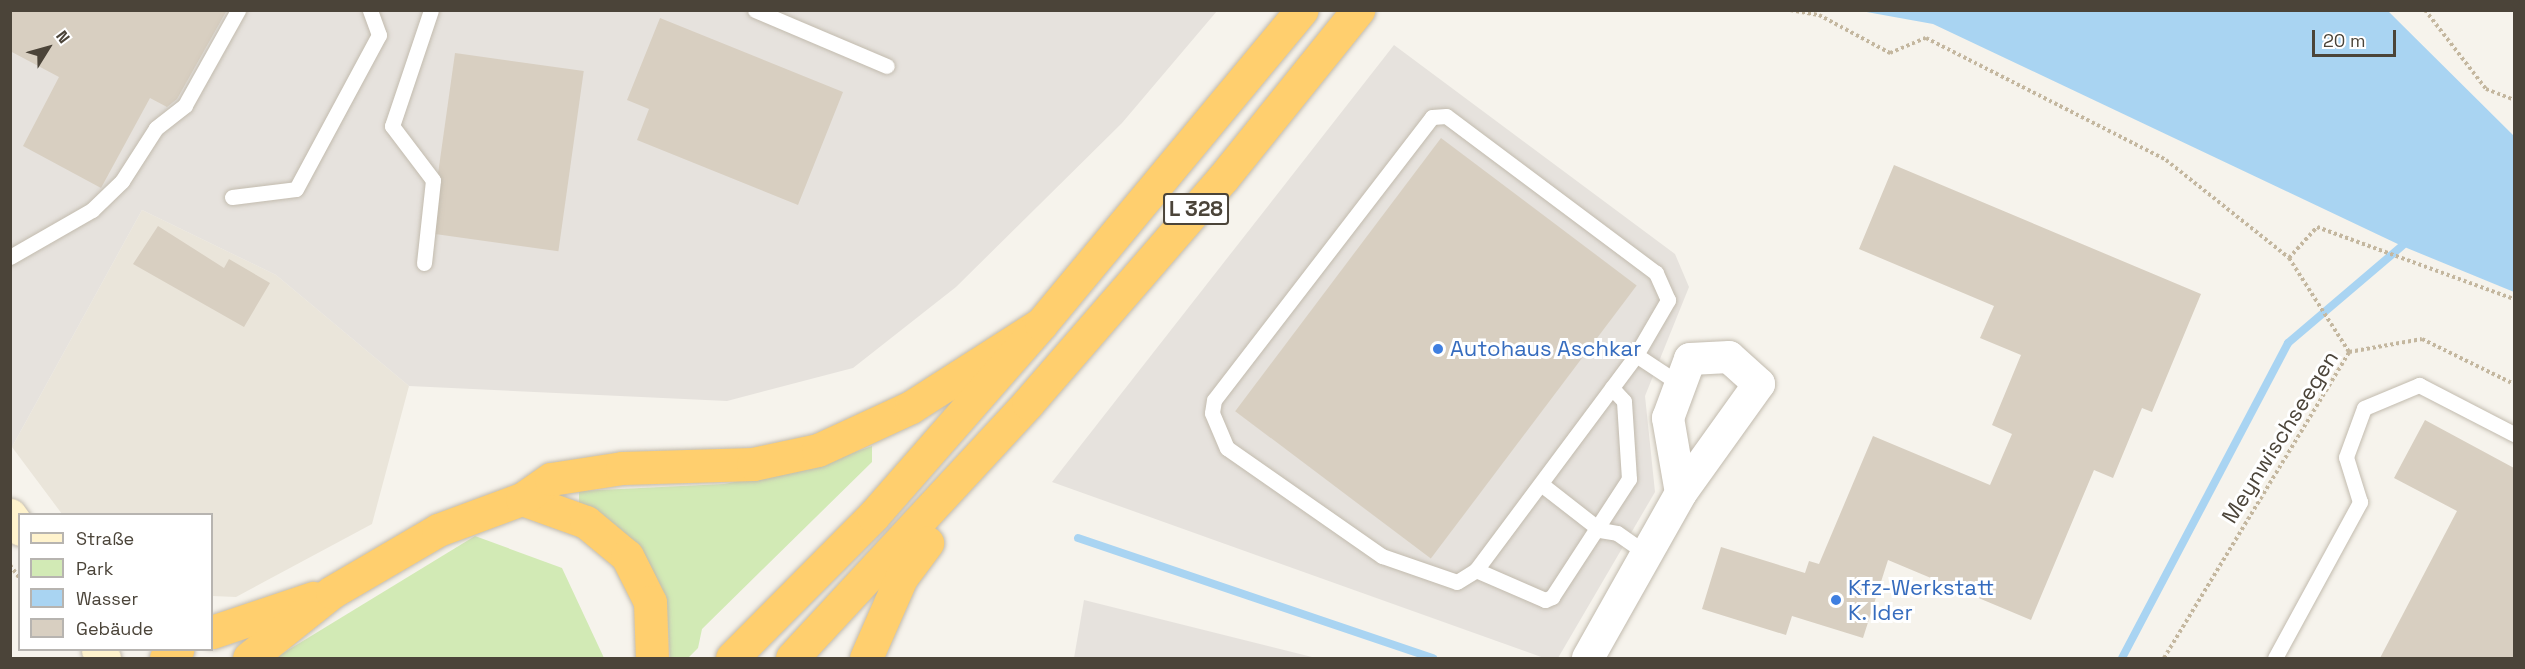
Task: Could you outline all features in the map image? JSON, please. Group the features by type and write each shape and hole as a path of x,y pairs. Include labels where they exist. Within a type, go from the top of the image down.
{"highway":[{"name":"L 328","path":"732,658 873,516 1041,324 1302,10"},
{"name":"L 328","path":"792,658 1028,403 1223,178 1358,10"},
{"path":"249,658 332,592 438,530 522,499 551,479 622,468 753,464 818,450 910,407 1041,324"},
{"path":"866,658 901,578 1028,403"},
{"path":"522,499 586,522 627,556 650,602 652,658"},
{"path":"213,632 332,592"}],"street":[{"path":"1588,658 1681,493 1759,384 1729,357 1690,359 1668,418 1681,493"}],"lane":[{"path":"10,257 92,210 122,181 156,128 192,94 238,10"},
{"path":"232,197 296,189 379,34 370,10"},
{"path":"424,263 433,180 392,126 431,10"},
{"path":"755,10 887,66"},
{"path":"1446,116 1656,273 1668,300 1636,355 1476,570 1457,582 1382,556 1227,448 1212,413 1214,400 1420,126 1446,116"},
{"path":"1636,355 1680,384"},
{"path":"2275,658 2360,502 2346,456 2364,408 2419,385 2514,434"},
{"path":"1476,570 1545,600 1600,530 1629,479 1624,401 1612,388"},
{"path":"1540,484 1600,530 1617,533 1647,554"}],"path":[{"path":"1790,10 1819,15 1890,53 1926,38 2166,160 2289,258 2349,352"},
{"path":"2425,10 2486,89 2514,100"},
{"path":"2289,258 2318,227 2514,298"},
{"name":"Meynwischseegen","path":"2164,658 2349,352 2422,339 2514,384"}],"shaded area":[{"path":"11,11 1217,11 1122,123 956,287 853,368 727,401 409,386 276,275 142,210 12,447"},
{"path":"1394,45 1675,254 1689,287 1645,396 1655,492 1558,658 1544,658 1052,482"},
{"path":"142,210 276,275 409,386 372,524 236,597 213,596 213,513 61,513 12,447"},
{"path":"1084,600 1316,658 1074,658"}],"green space":[{"path":"872,446 872,462 702,629 698,648 688,658 670,658 667,608 649,564 579,503 579,491 724,484 810,468"},
{"path":"475,536 562,568 604,658 275,658"}],"water":[{"path":"1861,11 2388,11 2514,136 2514,292 2402,246 1933,24"}],"building":[{"path":"10,10 227,10 177,99 167,107 150,98 101,188 23,146 59,77 10,51"},
{"path":"660,18 843,92 798,205 637,140 649,109 627,100"},
{"path":"455,53 584,71 558,251 430,233"},
{"name":"Autohaus Aschkar","path":"1441,138 1637,285 1431,559 1235,411"},
{"path":"1894,165 2201,294 2152,412 2142,408 2113,478 2094,470 2031,620 1888,560 1863,638 1792,616 1786,635 1702,609 1721,547 1805,573 1809,561 1819,564 1873,436 1990,485 2012,434 1992,425 2021,355 1980,338 1994,306 1859,249"},
{"path":"158,226 224,268 229,259 270,283 244,327 133,264"},
{"path":"2425,420 2514,468 2514,658 2380,658 2457,511 2394,478"}],"waterway":[{"path":"2122,658 2288,343 2402,246"},
{"path":"1078,538 1433,658"}],"place":[{"name":"Autohaus Aschkar","path":"1438,349"},
{"name":"Kfz-Werkstatt K. Ider","path":"1836,600"}]}
